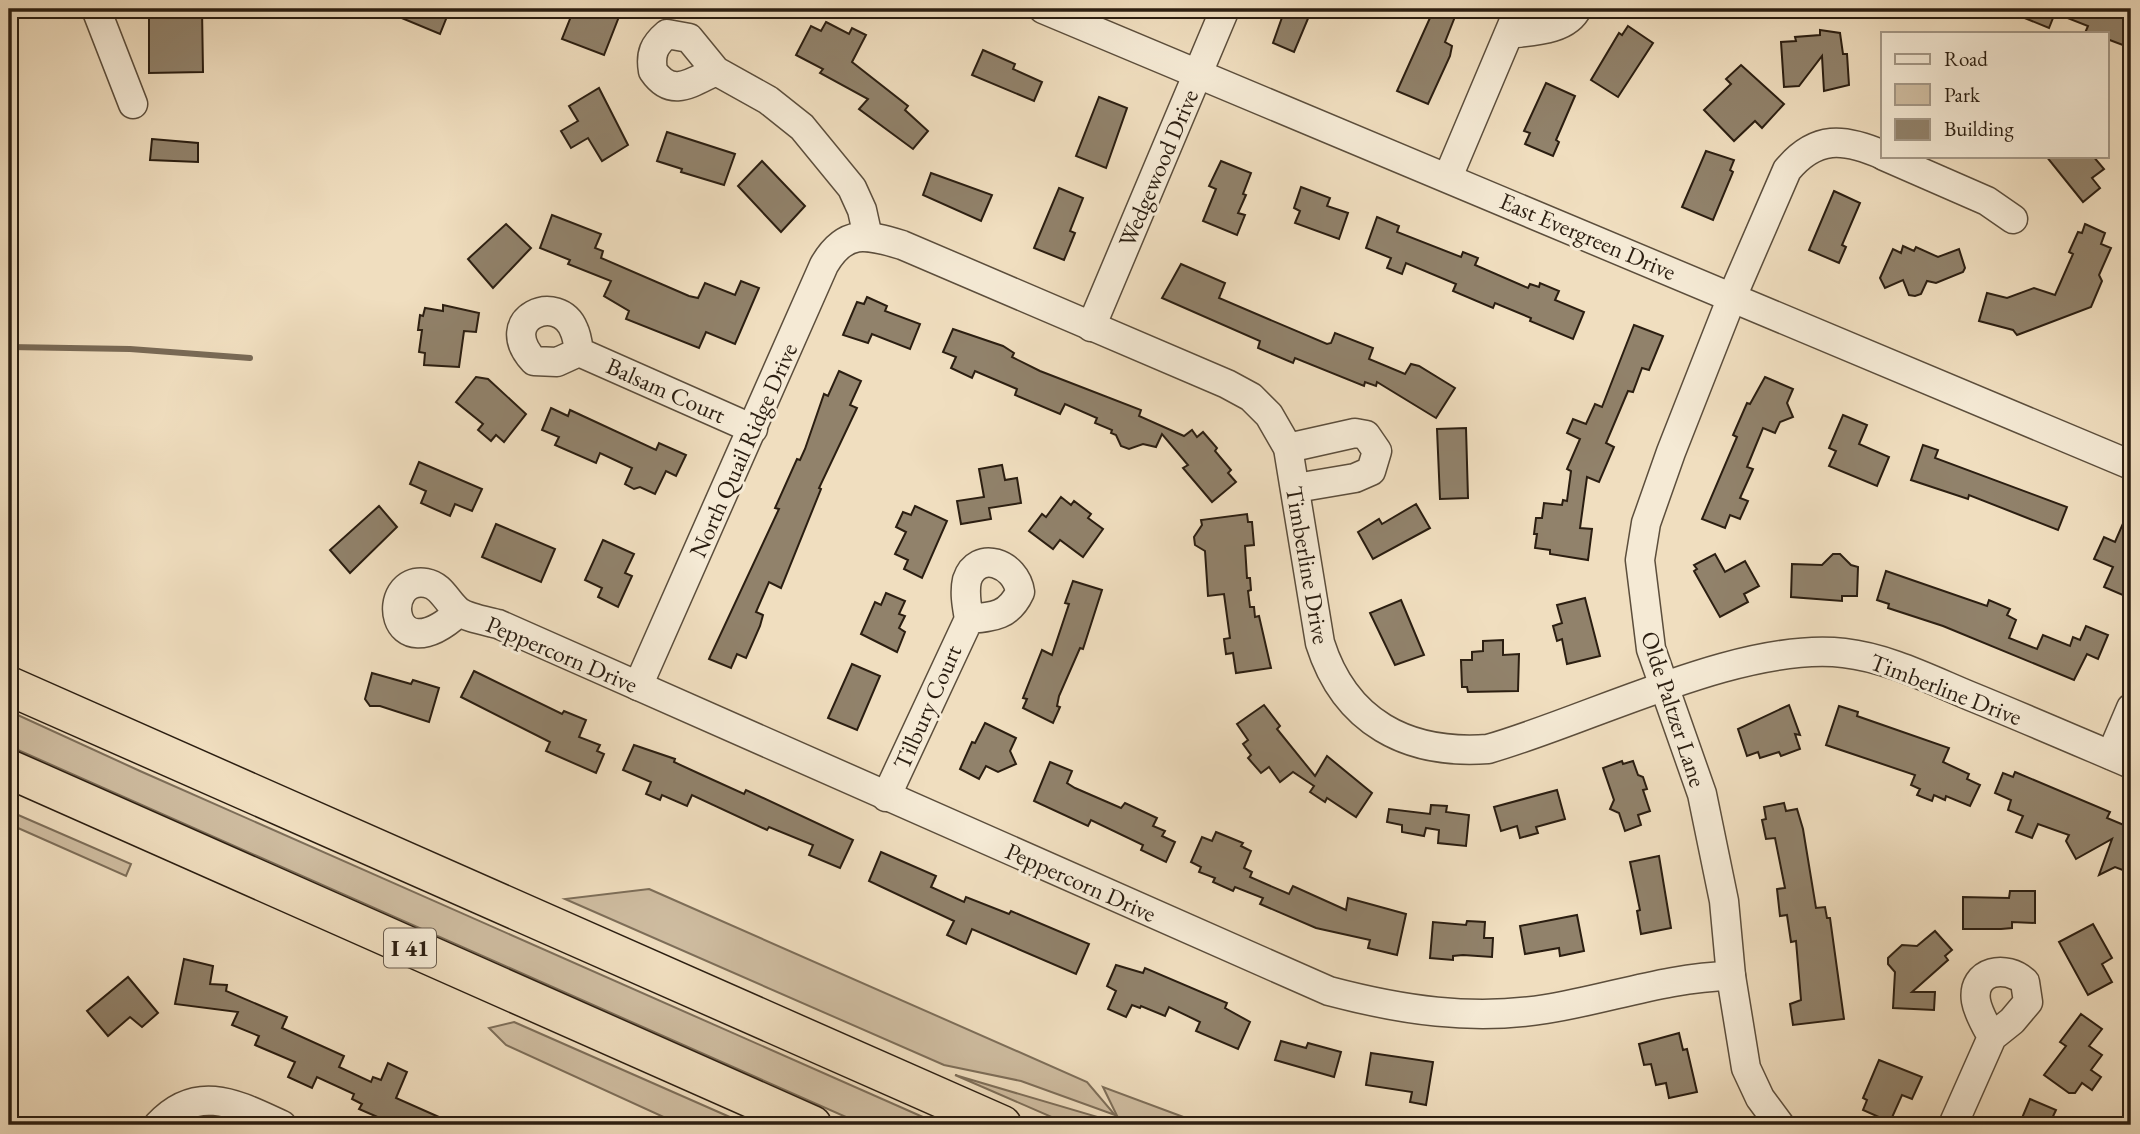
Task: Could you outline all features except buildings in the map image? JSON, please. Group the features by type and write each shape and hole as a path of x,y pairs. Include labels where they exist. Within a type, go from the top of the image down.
{"highway":[{"path":"9,686 1002,1125"},
{"name":"I 41","path":"9,769 812,1125"}],"street":[{"path":"96,9 133,104"},
{"name":"East Evergreen Drive","path":"1043,9 2131,465"},
{"name":"Wedgewood Drive","path":"1091,327 1225,9"},
{"path":"1448,177 1514,21 1552,27 1574,14 1577,9"},
{"path":"716,71 768,100 802,127 852,188 862,210 867,237"},
{"name":"Olde Paltzer Lane","path":"1780,1125 1760,1098 1746,1068 1731,976 1724,901 1702,794 1651,649 1640,560 1646,523 1671,452 1780,184 1799,156 1815,147 1839,142 1881,154"},
{"name":"Olde Paltzer Lane","path":"1890,158 1987,201 2013,219"},
{"name":"Timberline Drive","path":"867,237 902,245 1227,384 1251,397 1269,415 1288,448 1320,643 1328,668 1339,688 1383,729 1433,748 1454,751 1488,749 1665,688 1775,656 1842,653 1868,657 1911,671 2121,759"},
{"name":"North Quail Ridge Drive","path":"638,686 833,250 846,239 867,237"},
{"name":"Balsam Court","path":"579,352 752,429"},
{"path":"1288,448 1355,433 1366,435 1377,451 1371,471 1296,488"},
{"name":"Peppercorn Drive","path":"458,612 498,624 1304,981 1368,1001 1406,1009 1503,1015 1548,1009 1666,982 1731,976"},
{"name":"Tilbury Court","path":"886,797 948,659 969,619"},
{"path":"2121,759 2131,708"},
{"path":"1954,1125 1992,1037"},
{"path":"158,1125 167,1116 188,1104 211,1100 230,1102 282,1125"}],"green space":[{"path":"9,711 941,1125 864,1125 9,746"},
{"path":"9,811 131,864 126,876 9,824"},
{"path":"649,889 1087,1082 1115,1115 1021,1081 944,1065 565,899"},
{"path":"514,1022 748,1125 681,1125 506,1045 489,1028"},
{"path":"955,1075 1121,1124 1103,1087 1205,1125 1070,1125"}],"waterway":[{"path":"9,347 130,349 250,358"}]}
